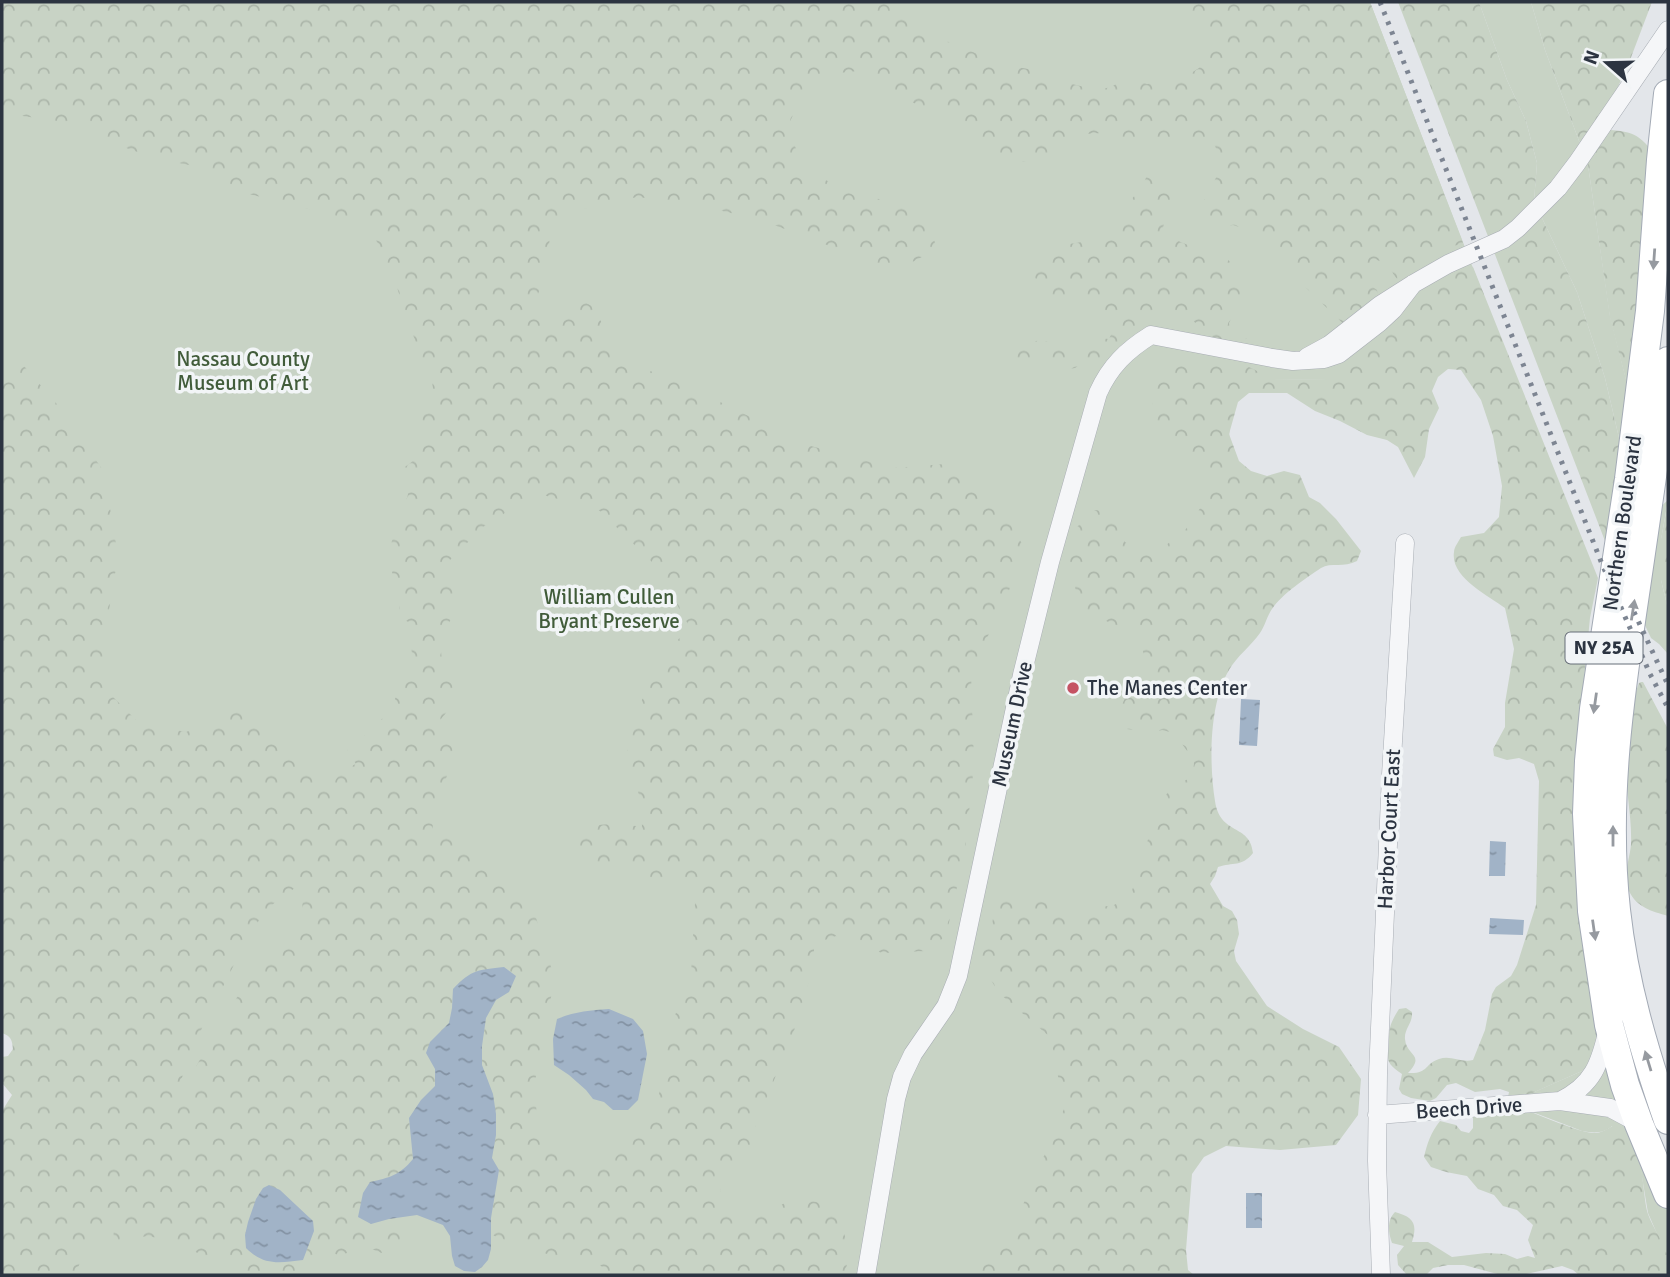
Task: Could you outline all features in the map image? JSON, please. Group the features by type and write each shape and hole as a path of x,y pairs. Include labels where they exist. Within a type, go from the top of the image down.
{"main road":[{"name":"Northern Boulevard","path":"1668,94 1650,311 1629,479 1594,709 1587,814 1592,911 1608,1025 1625,1086 1668,1194"},
{"name":"Northern Boulevard","path":"1668,361 1620,698 1613,769 1613,847 1616,908 1631,1001 1649,1067 1668,1120"}],"street":[{"name":"Museum Drive","path":"866,1275 895,1099 913,1054 946,1006 958,976 1022,675 1050,562 1103,382 1131,347 1151,335 1272,358 1301,360 1329,345 1380,304 1413,284 1448,264 1504,239 1546,201 1577,163 1668,30"},
{"name":"Harbor Court East","path":"1381,1275 1377,1115 1391,775 1405,543"},
{"path":"1560,1101 1573,1095 1590,1079 1604,1048 1608,1025"},
{"name":"Beech Drive","path":"1377,1115 1560,1101 1610,1108 1639,1124"}],"green space":[{"name":"William Cullen Bryant Preserve","path":"2,2 1370,2 1480,286 1329,380 1233,379 1172,1275 2,1275 2,1150 12,1109 13,1033 2,1020"},
{"path":"2,2 902,2 922,31 1002,64 1039,71 1097,90 1111,87 1123,80 1136,80 1147,84 1182,79 1199,68 1209,54 1207,29 1186,9 1171,2 1370,2 1463,243 1442,250 1429,265 1401,282 1387,265 1377,260 1369,264 1363,272 1364,281 1377,290 1378,297 1428,279 1473,267 1598,578 1590,618 1579,731 1609,1025 1593,1060 1582,1071 1510,1103 1579,1130 1596,1133 1617,1124 1626,1130 1637,1151 1648,1214 1666,1253 1668,1275 1579,1275 1562,1266 1522,1275 1501,1275 1464,1265 1448,1265 1433,1268 1426,1275 1407,1275 1398,1265 1397,1255 1404,1246 1392,1243 1391,1239 1389,1222 1395,1212 1413,1222 1412,1242 1428,1242 1452,1257 1486,1253 1505,1254 1517,1259 1528,1256 1535,1258 1528,1240 1533,1225 1517,1210 1503,1206 1494,1195 1478,1189 1467,1176 1431,1167 1424,1157 1434,1129 1440,1121 1456,1125 1461,1131 1469,1133 1473,1128 1473,1115 1508,1097 1509,1092 1500,1089 1475,1092 1456,1083 1447,1085 1430,1101 1411,1098 1402,1094 1399,1089 1402,1074 1392,1066 1388,1057 1391,1024 1399,1009 1406,1008 1412,1012 1412,1016 1406,1032 1406,1045 1415,1058 1408,1073 1420,1072 1434,1061 1443,1058 1473,1060 1485,1030 1492,994 1496,987 1511,976 1517,965 1536,905 1539,781 1534,764 1519,758 1507,760 1494,756 1493,749 1505,727 1505,703 1514,649 1505,608 1464,577 1454,561 1454,550 1461,537 1484,533 1499,517 1502,486 1493,436 1481,400 1461,370 1448,369 1438,377 1432,391 1439,408 1429,429 1425,457 1414,478 1398,447 1315,411 1287,393 1249,393 1238,402 1229,434 1239,461 1251,471 1267,476 1284,471 1300,475 1309,497 1320,503 1336,519 1361,551 1357,561 1321,568 1276,603 1260,633 1232,665 1222,684 1212,734 1215,801 1223,820 1246,837 1253,853 1241,862 1218,867 1210,884 1223,906 1232,911 1237,920 1239,934 1234,951 1236,961 1267,1006 1303,1029 1339,1047 1361,1079 1358,1115 1336,1145 1280,1150 1226,1146 1204,1157 1192,1174 1186,1250 1188,1270 1194,1275 964,1275 989,1257 1010,1235 1064,1109 1051,1038 999,993 973,951 991,933 995,903 1021,896 1075,911 1114,905 1131,894 1162,800 1172,787 1188,779 1194,764 1174,733 1127,729 1119,718 1120,709 1144,656 1140,637 1083,610 1067,565 1077,527 1095,510 1110,512 1125,542 1141,552 1160,550 1186,529 1203,504 1209,476 1204,465 1164,440 1154,422 1152,397 1155,382 1165,371 1192,361 1249,367 1273,379 1328,380 1354,334 1245,229 1233,225 1218,228 1208,226 1202,218 1205,198 1220,165 1213,143 1202,140 1173,146 1102,133 1084,134 1067,139 1055,158 1004,164 978,146 958,119 900,98 858,71 811,76 787,128 805,169 856,196 902,202 926,214 937,249 901,268 874,264 761,220 688,203 637,197 574,211 550,235 547,269 534,305 541,314 553,317 565,300 574,296 597,309 607,340 628,362 692,388 807,445 893,468 945,464 1008,515 1022,544 1010,588 971,673 974,765 965,851 946,936 926,951 882,953 836,936 814,944 814,964 794,1031 755,1127 749,1152 725,1175 720,1190 721,1204 725,1210 755,1219 794,1198 823,1203 841,1221 849,1252 845,1275 611,1275 591,1259 563,1258 524,1248 492,1235 491,1218 499,1170 492,1158 496,1135 493,1094 482,1065 482,1046 486,1018 496,1000 509,992 453,989 447,1024 430,1042 435,1086 409,1118 413,1159 394,1175 370,1182 358,1217 373,1224 402,1229 408,1241 406,1249 401,1253 381,1253 363,1243 351,1252 339,1255 324,1254 312,1260 317,1275 229,1275 242,1268 212,1250 216,1263 158,1238 138,1238 113,1254 114,1220 95,1238 74,1275 2,1275 2,1111 12,1095 2,1083 2,1057 8,1056 13,1049 11,1039 2,1033 2,366 18,359 62,410 104,472 118,556 105,634 107,691 139,723 186,732 242,710 302,755 331,790 340,774 356,764 347,747 357,743 392,709 396,693 412,662 409,634 411,623 400,616 401,591 392,573 390,554 396,524 407,499 408,487 403,478 393,474 417,457 424,444 421,415 434,408 432,377 421,358 391,270 368,224 225,188 194,166 154,158 64,122 2,113","holes":["536,493 600,511 655,565 689,626 649,676 626,755 641,801 642,827 613,824 590,826 574,836 572,844 576,855 595,869 609,871 620,858 633,874 672,880 680,885 695,903 691,974 667,1036 659,1094 639,1133 613,1160 590,1167 554,1150 537,1124 535,1082 555,980 533,908 516,891 488,873 456,840 433,830 432,818 452,764 453,746 439,721 453,697 453,687 443,663 441,650 459,595 453,576 442,568 483,527","299,885 302,908 294,931 281,950 248,983 234,1002 224,1027 199,1062 180,1101 179,1088 189,1054 252,929 273,904","280,1190 313,1221 314,1231 303,1260"]},
{"path":"1398,2 1479,2 1507,80 1526,121 1537,163 1534,201 1577,292 1605,378 1627,472 1616,563 1605,541"},
{"path":"1479,2 1531,2 1545,50 1588,165 1610,316 1635,415 1627,472 1605,378 1577,292 1534,201 1537,163 1526,121 1507,80"},
{"path":"1531,2 1652,2 1599,129 1628,132 1640,138 1660,160 1635,415 1610,318 1588,165 1545,50"},
{"path":"1155,171 1164,174 1171,186 1170,203 1163,228 1184,244 1228,260 1245,283 1243,295 1229,323 1231,334 1247,339 1216,338 1206,333 1188,316 1178,314 1135,327 1130,338 1122,343 1101,344 1098,350 1105,351 1108,356 1102,360 1088,359 1075,368 1061,370 1048,368 1034,361 1017,360 1013,355 1017,348 1039,340 1090,345 1098,338 1109,339 1117,323 1080,298 1063,296 1051,299 1038,288 1035,277 1037,267 1043,257 1057,246 1088,241 1108,231 1139,191 1147,176"},
{"path":"1668,500 1661,540 1661,580 1668,609 1668,654 1651,638 1634,602 1646,520"},
{"path":"1668,502 1668,609 1661,580 1661,539"},
{"path":"1643,682 1668,729 1668,916 1636,901 1626,880 1631,844 1626,777 1627,747 1633,702 1639,683"},
{"path":"1598,1051 1668,1197 1668,1259 1648,1213 1639,1159 1612,1126 1598,1132 1582,1131 1509,1103 1582,1071"}],"water":[{"path":"1241,699 1260,700 1257,746 1239,745"},
{"path":"1490,841 1506,842 1505,876 1489,876"},
{"path":"1490,918 1524,920 1523,935 1489,934"},
{"path":"504,967 516,976 509,992 496,1000 486,1018 482,1046 482,1065 493,1094 496,1114 492,1158 499,1170 491,1218 491,1249 488,1260 482,1267 475,1272 464,1271 455,1266 450,1236 443,1225 417,1215 371,1224 358,1217 363,1193 370,1182 394,1175 413,1159 409,1118 435,1086 435,1069 426,1053 430,1042 449,1023 453,989 476,972"},
{"path":"609,1009 633,1019 643,1031 647,1054 638,1100 628,1110 613,1110 604,1102 593,1099 569,1075 554,1065 553,1039 557,1019 582,1012"},
{"path":"269,1185 280,1190 313,1221 314,1231 303,1260 266,1260 246,1248 245,1235 256,1199 263,1188"},
{"path":"1246,1193 1262,1193 1262,1228 1246,1228"}],"railway":[{"path":"1380,2 1602,564 1650,674 1668,708"},
{"path":"1634,612 1668,685"}],"place":[{"name":"The Manes Center","path":"1073,688"}],"park label":[{"name":"Nassau County Museum of Art","path":"243,371"}]}
